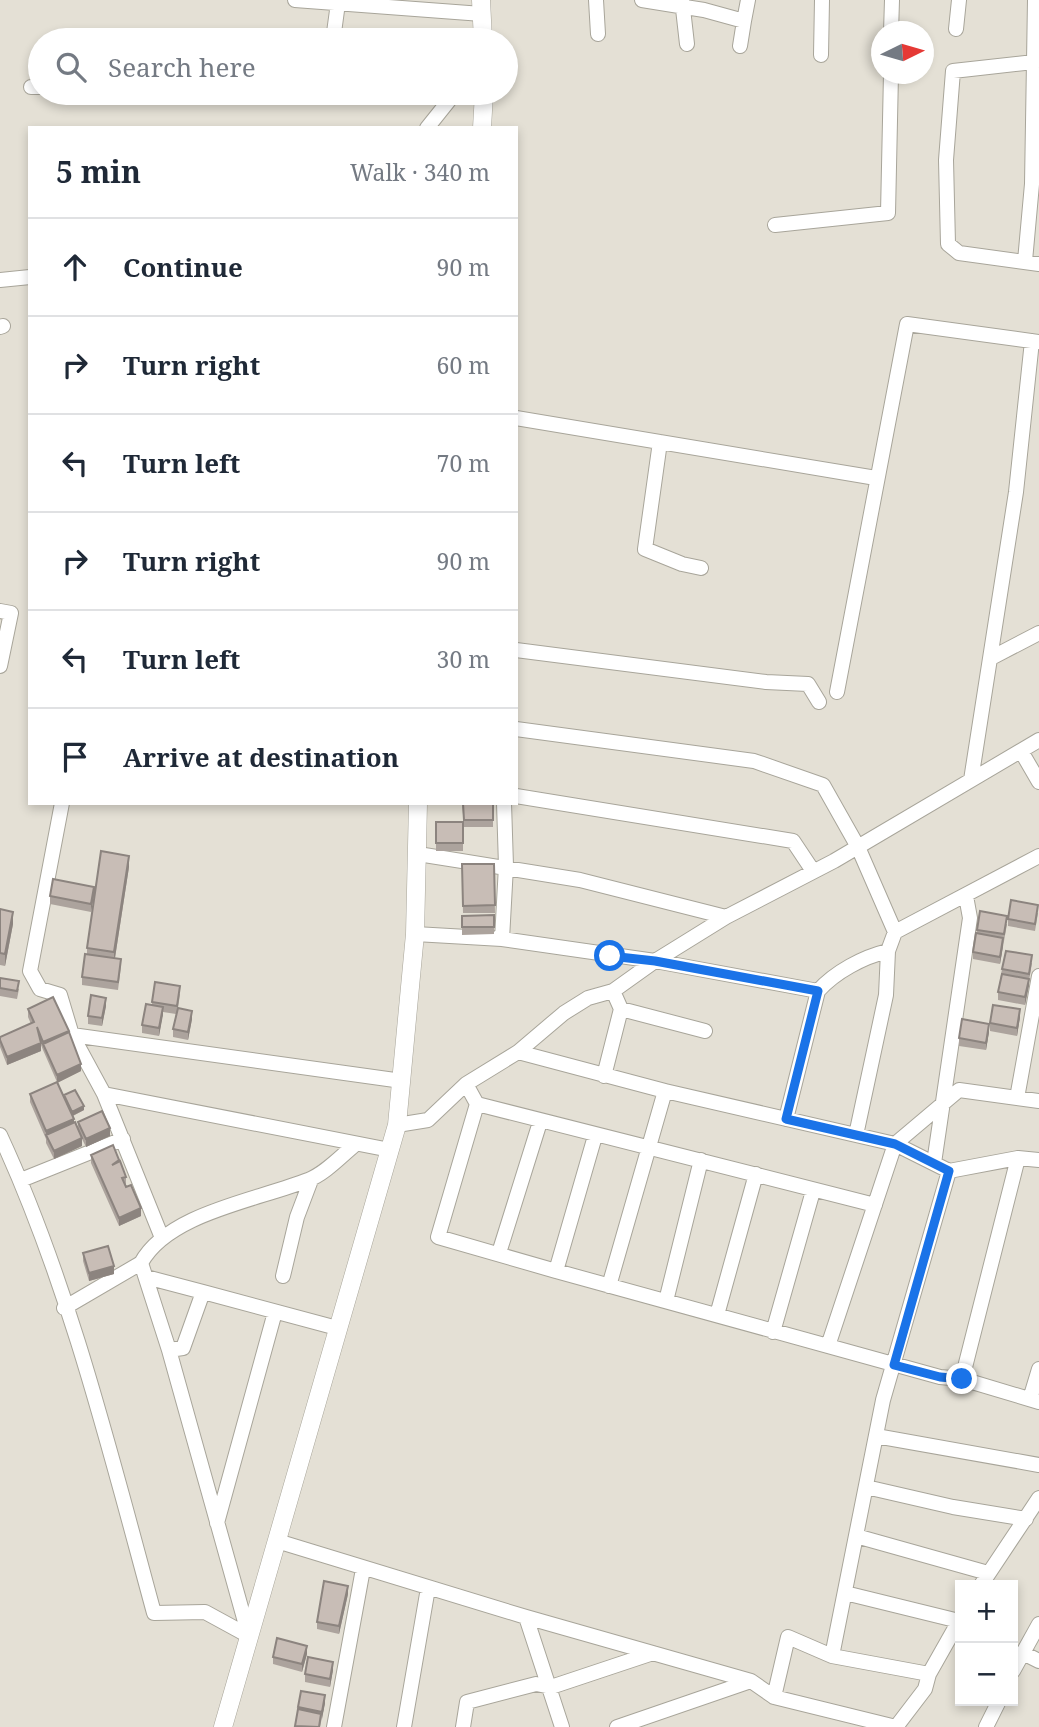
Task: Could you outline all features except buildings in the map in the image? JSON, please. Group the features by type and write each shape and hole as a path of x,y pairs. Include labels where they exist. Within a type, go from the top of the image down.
{"street":[{"path":"295,0 482,7 482,28"},
{"path":"596,0 598,34"},
{"path":"642,0 682,3 744,21"},
{"path":"740,46 748,0"},
{"path":"821,55 822,0"},
{"path":"891,21 892,0"},
{"path":"956,29 958,0"},
{"path":"1034,62 953,71 946,160 948,244 959,253 1032,263 1035,0"},
{"path":"334,28 338,3"},
{"path":"682,3 687,44"},
{"path":"775,225 888,213 891,84"},
{"path":"429,126 445,105"},
{"path":"482,126 483,105"},
{"path":"0,280 28,277"},
{"path":"838,692 907,324 1035,342 993,657 971,780"},
{"path":"518,418 876,478"},
{"path":"660,442 645,549 682,564 701,568"},
{"path":"0,611 11,613 0,666"},
{"path":"993,657 1039,633"},
{"path":"518,650 766,682 808,684 819,702"},
{"path":"518,729 754,761 823,785 858,847 895,932"},
{"path":"397,1125 428,1121 466,1084 518,1052 564,1013 588,998 612,991 726,917 858,847 1039,740"},
{"path":"1021,751 1039,782"},
{"path":"518,796 793,841 813,871"},
{"path":"62,805 30,971 40,989 60,995 72,1035 104,1094 162,1238"},
{"path":"223,1727 397,1125 415,934 418,805"},
{"path":"502,939 506,866 504,805"},
{"path":"418,854 580,880 726,917"},
{"path":"856,1135 886,995 888,951 895,932 1039,856"},
{"path":"934,1163 970,918 966,896"},
{"path":"415,934 450,939 502,939 655,961 818,991"},
{"path":"786,1119 818,991 827,981 871,955 888,951"},
{"path":"1017,1098 1039,976"},
{"path":"604,1076 621,1009 612,991"},
{"path":"621,1009 705,1031"},
{"path":"72,1035 402,1081"},
{"path":"518,1052 664,1091 895,1144 949,1171 1018,1158 1039,1160"},
{"path":"466,1084 477,1104 438,1237 773,1332 940,1377 962,1379 1034,1401 1039,1369"},
{"path":"828,1346 895,1144 959,1090 1039,1101"},
{"path":"609,1286 664,1091"},
{"path":"104,1094 390,1150"},
{"path":"477,1104 875,1205"},
{"path":"499,1253 540,1122"},
{"path":"0,1135 20,1180 94,1396 154,1613 205,1612 248,1636"},
{"path":"556,1270 595,1136"},
{"path":"20,1180 123,1139"},
{"path":"64,1308 141,1263 149,1248 170,1231 269,1191 311,1180 356,1144"},
{"path":"962,1379 1018,1158"},
{"path":"666,1301 701,1160"},
{"path":"832,1656 876,1436 949,1171"},
{"path":"717,1315 756,1174"},
{"path":"283,1276 297,1217 311,1180"},
{"path":"773,1332 813,1191"},
{"path":"141,1263 169,1350 248,1636"},
{"path":"146,1277 337,1328"},
{"path":"169,1350 183,1348 202,1292"},
{"path":"217,1523 275,1311"},
{"path":"876,1436 1039,1465"},
{"path":"866,1487 953,1507 1026,1519"},
{"path":"856,1536 985,1579 1039,1498"},
{"path":"277,1541 363,1569 751,1681 774,1697 896,1727 925,1689 929,1674 955,1626"},
{"path":"334,1727 363,1569"},
{"path":"404,1727 428,1588"},
{"path":"845,1592 955,1618"},
{"path":"526,1617 562,1727"},
{"path":"1018,1662 1039,1624"},
{"path":"774,1697 788,1637 832,1656 929,1674"},
{"path":"463,1727 467,1702 536,1684 551,1687 654,1653"},
{"path":"1023,1653 1039,1661"},
{"path":"617,1727 751,1681"},
{"path":"986,1727 996,1706"},
{"path":"843,1727 866,1719"}],"route":[{"path":"610,956 655,961 818,991 786,1119 895,1144 949,1171 894,1365 940,1377 962,1379"}]}
